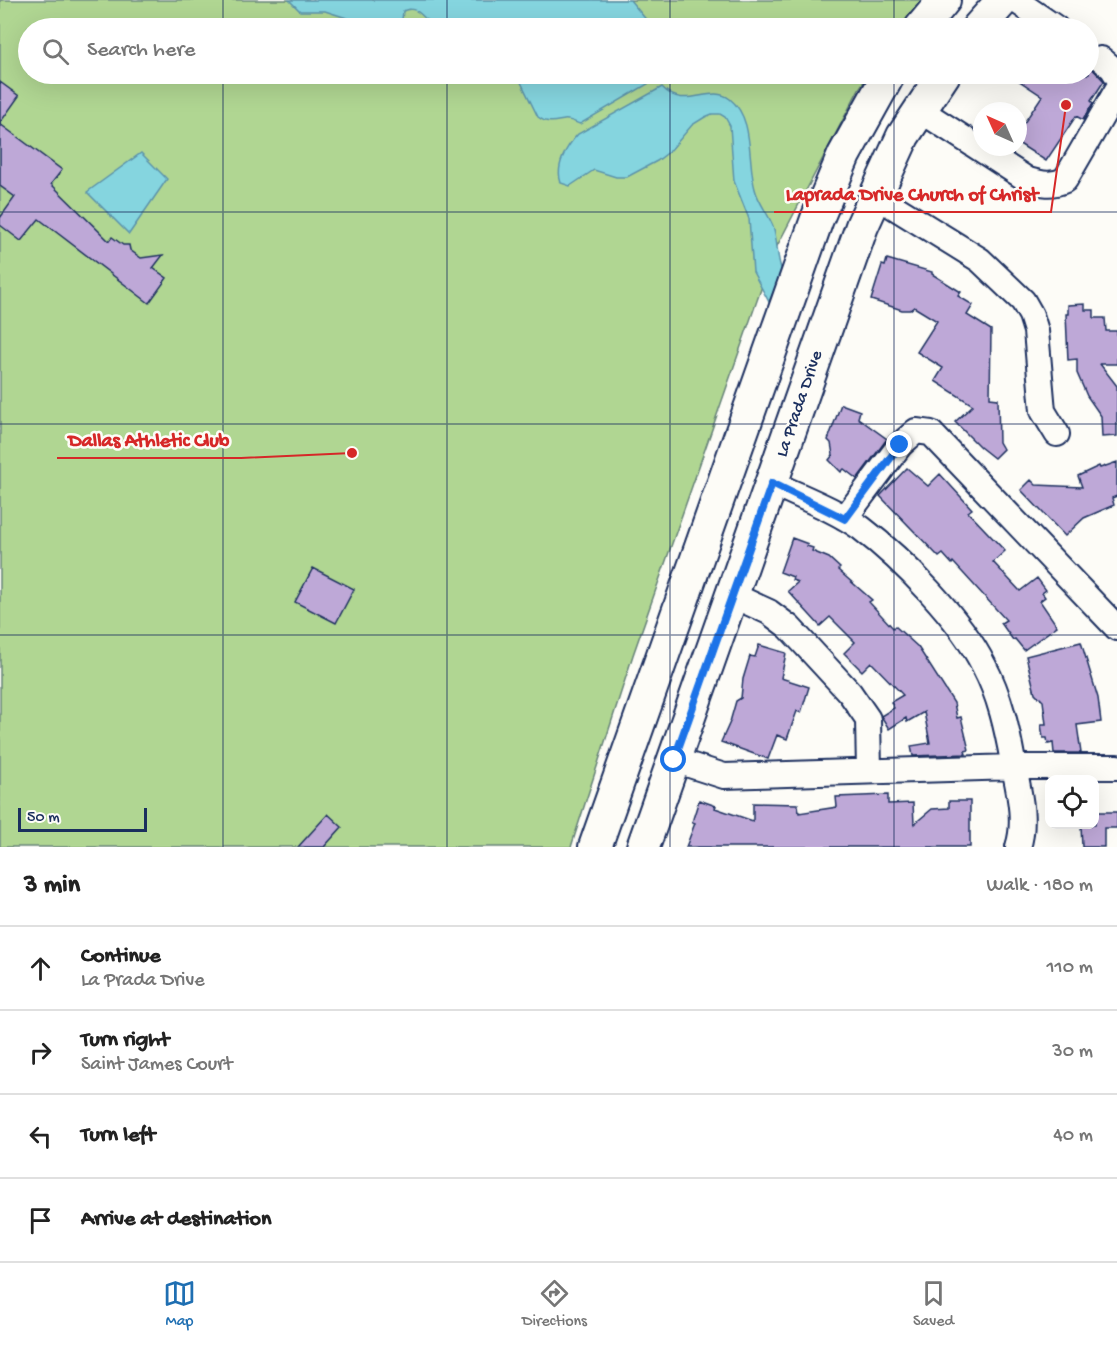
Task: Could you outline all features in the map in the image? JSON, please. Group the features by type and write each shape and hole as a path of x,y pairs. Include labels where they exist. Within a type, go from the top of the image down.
{"main road":[{"path":"929,18 944,0"},
{"path":"987,18 1003,0"},
{"path":"595,847 821,208 844,155 883,84"},
{"name":"La Prada Drive","path":"643,847 862,226 903,136 937,84"}],"street":[{"path":"1015,0 1041,18"},
{"path":"920,110 1028,180 1046,185 1065,180 1117,90"},
{"path":"875,195 980,260 1023,301 1036,331 1043,411 1058,434"},
{"path":"845,519 900,445 916,431 931,433 1117,628"},
{"path":"772,483 860,528 919,581 967,639 984,665 1006,722 1021,804 1018,847"},
{"path":"732,595 769,612 789,627 850,693 868,719 869,771"},
{"path":"674,760 724,776 1014,767 1117,767"}],"green space":[{"path":"0,0 922,0 908,18 18,18 18,84 862,84 774,252 633,655 571,847 0,847"}],"water":[{"path":"289,0 630,0 645,18 424,18 417,11 408,9 403,11 402,18 347,18 325,11 300,11"},
{"path":"522,84 648,84 580,124 568,120 547,122 538,117"},
{"path":"662,87 680,97 722,95 738,107 747,129 755,189 773,226 782,271 769,302 753,272 749,219 734,181 730,126 725,117 720,114 712,114 692,125 670,151 657,161 627,177 616,177 594,170 570,186 561,183 559,170 563,157 578,134"},
{"path":"141,153 167,179 129,234 87,192"}],"building":[{"path":"1099,76 1104,81 1091,101 1093,103 1083,120 1076,116 1046,161 1027,149 1027,118 1042,96 1024,84 1099,84"},
{"path":"0,82 19,96 0,123"},
{"path":"0,124 62,170 51,184 109,241 112,237 123,245 129,245 130,250 141,258 163,255 153,268 167,278 149,303 39,219 21,241 0,225 0,218 15,197 0,186"},
{"path":"887,259 932,272 961,292 958,296 973,305 967,315 991,330 990,398 998,399 999,442 1003,449 994,458 955,422 973,405 935,381 943,368 917,352 937,321 914,307 910,310 902,310 871,300 882,265 885,266"},
{"path":"1085,304 1085,310 1094,310 1094,318 1105,318 1106,331 1117,331 1117,364 1100,364 1117,386 1117,436 1102,437 1101,416 1087,396 1077,373 1077,359 1068,360 1066,314 1068,314 1068,305"},
{"path":"841,404 860,411 858,418 887,439 857,479 844,469 841,472 829,460 833,455 831,443 828,440"},
{"path":"1117,462 1117,496 1112,498 1114,505 1084,518 1065,536 1021,490 1031,480 1036,485 1082,487 1078,476 1099,466 1100,468"},
{"path":"907,468 928,486 940,474 972,509 968,512 1005,551 993,562 1020,591 1037,578 1046,590 1042,593 1045,597 1040,601 1057,626 1024,650 1015,639 1013,640 1001,623 1006,620 953,562 952,564 943,554 939,557 880,496"},
{"path":"792,538 808,544 807,546 813,548 812,551 829,558 840,568 838,570 872,600 869,602 893,628 895,626 918,647 954,703 957,718 961,717 969,750 965,751 966,754 913,756 911,746 930,743 924,712 907,722 906,718 889,729 881,716 894,708 891,702 903,695 871,662 862,671 844,653 855,642 830,617 820,626 788,591 798,582 792,580 793,577 780,572"},
{"path":"313,568 354,589 336,623 295,602"},
{"path":"1081,642 1098,698 1101,722 1077,725 1081,753 1054,753 1053,743 1048,744 1047,738 1043,738 1041,724 1046,724 1043,701 1035,693 1026,656"},
{"path":"759,645 786,653 781,678 809,687 801,713 797,711 787,739 777,735 768,759 721,742 736,701 741,698 743,679 750,656 755,657"},
{"path":"888,795 888,804 913,803 914,824 932,809 949,808 949,801 970,801 970,847 686,847 695,823 692,822 699,800 753,821 753,803 798,804 799,813 837,807 836,797"},
{"path":"1099,812 1117,812 1117,828 1104,828 1104,847 1082,847 1081,829 1099,829"},
{"path":"328,814 342,827 324,847 298,847"}],"place":[{"name":"Laprada Drive Church of Christ","path":"1066,105"},
{"name":"Dallas Athletic Club","path":"352,453"}],"route":[{"path":"674,760 772,483 833,511 845,519 900,445"}]}
